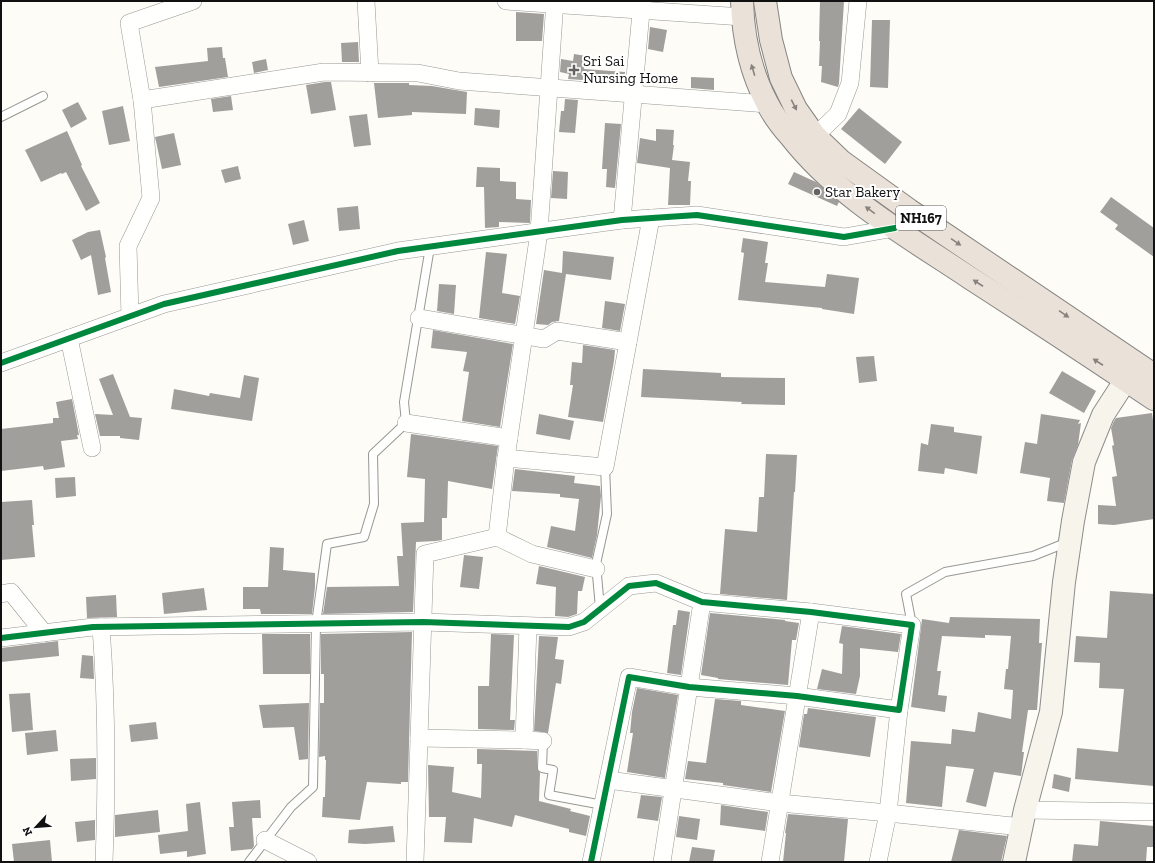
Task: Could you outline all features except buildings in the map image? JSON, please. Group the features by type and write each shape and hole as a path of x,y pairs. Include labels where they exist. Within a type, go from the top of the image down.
{"highway":[{"name":"NH167","path":"765,1 770,40 781,78 796,109 815,136 841,160 909,210 1006,288 1131,372 1154,399"},
{"name":"NH167","path":"742,9 746,47 755,77 767,104 801,151 824,174 895,228 1006,288"},
{"name":"NH167","path":"1131,372 1154,375"}],"street":[{"path":"130,316 128,246 151,198 142,100 129,23 193,1"},
{"path":"366,1 370,73"},
{"path":"506,1 742,9"},
{"path":"815,136 838,114 850,83 858,1"},
{"path":"497,536 506,458 539,232 554,3"},
{"path":"622,220 642,6"},
{"path":"142,100 324,72 418,74 459,81 767,104"},
{"path":"1,363 164,304 398,251 622,220 697,215 844,237 895,228"},
{"path":"506,458 605,467 650,218"},
{"path":"419,318 544,339 557,331 628,342"},
{"path":"69,338 92,448"},
{"path":"1014,862 1051,712 1064,582 1084,462 1103,415 1131,372"},
{"path":"406,423 509,438"},
{"path":"415,862 425,554 497,536 532,554 596,569"},
{"path":"1,638 101,627 423,622 569,627 584,622 629,586 656,582 702,602 811,612 912,625 899,710 888,813 878,862"},
{"path":"1,594 11,592 44,633"},
{"path":"662,862 702,602"},
{"path":"770,862 811,612"},
{"path":"524,740 528,626"},
{"path":"101,627 105,688 106,753 104,862"},
{"path":"592,862 629,677 689,687 797,696 899,710"},
{"path":"419,738 543,741"},
{"path":"608,780 780,803 888,813 1024,819 1154,812"},
{"path":"265,840 308,862"}],"lane":[{"path":"1,117 43,96"},
{"path":"249,862 291,807 313,787 316,624 327,544 364,537 374,504 373,454 406,423 404,402 430,247"},
{"path":"600,608 596,564 607,514 605,467"},
{"path":"912,625 906,594 945,572 1032,556 1070,541"},
{"path":"543,741 542,768 553,770 549,795 603,805"}],"cycle path":[{"path":"1,363 164,304 398,251 622,220 697,215 844,237 895,228"},
{"path":"1,638 93,627 423,622 569,627 584,622 629,586 656,583 702,602 811,612 912,625 899,710 797,696 689,687 629,677 591,862"}],"place":[{"name":"Sri Sai Nursing Home","path":"574,70"},
{"name":"Star Bakery","path":"817,192"}]}
